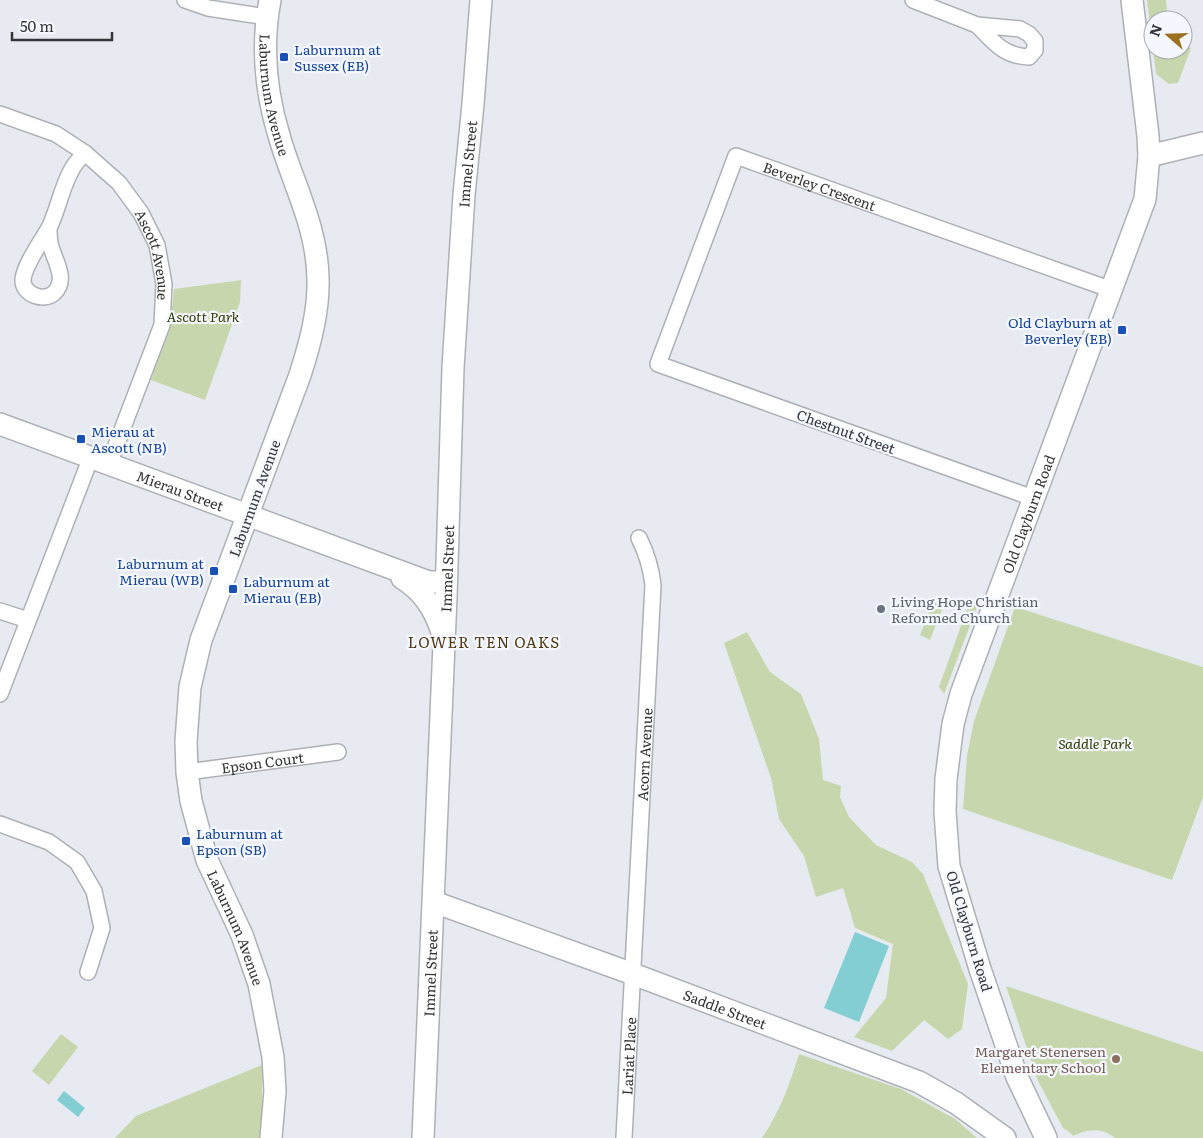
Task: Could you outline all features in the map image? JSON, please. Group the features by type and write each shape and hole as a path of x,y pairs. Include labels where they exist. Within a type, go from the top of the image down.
{"street":[{"path":"185,0 208,8 268,9"},
{"name":"Immel Street","path":"423,1138 434,902 453,359 464,195 481,0"},
{"path":"913,0 977,25"},
{"name":"Old Clayburn Road","path":"1046,1138 1017,1077 959,902 949,866 945,812 947,760 953,724 961,694 1145,199 1148,156 1132,0"},
{"name":"Laburnum Avenue","path":"268,9 266,62 268,93 280,141 307,214 313,237 318,279 317,302 311,342 300,375 201,640 195,663 188,710 187,772 193,809 206,860 242,936 259,984 273,1057 276,1091 270,1138"},
{"name":"Ascott Avenue","path":"0,114 56,134 85,153 119,183 141,213 157,245 164,284 162,325 28,620 0,694"},
{"path":"1148,156 1203,143"},
{"path":"44,248 49,228 71,170 85,153"},
{"name":"Beverley Crescent","path":"658,364 736,156 1112,290"},
{"name":"Chestnut Street","path":"658,364 1033,498"},
{"name":"Mierau Street","path":"0,424 429,582 446,582"},
{"name":"Acorn Avenue","path":"633,974 653,584 652,569 639,538"},
{"path":"376,562 414,585 436,614 444,637"},
{"path":"0,611 28,620"},
{"name":"Epson Court","path":"187,772 338,752"},
{"path":"0,824 49,842 77,862 94,891 102,928 88,972"},
{"name":"Saddle Street","path":"434,902 633,974 919,1082 956,1103 1005,1138"},
{"name":"Lariat Place","path":"624,1138 633,974"}],"green space":[{"path":"1147,0 1166,0 1167,10 1148,10"},
{"path":"1154,60 1187,60 1178,83 1169,84 1156,74"},
{"name":"Ascott Park","path":"241,280 240,302 205,400 151,380 170,326 174,289"},
{"path":"970,601 978,604 944,694 939,687"},
{"path":"933,602 943,607 930,640 920,635"},
{"name":"Saddle Park","path":"1015,607 1203,667 1203,797 1172,880 963,809 967,756 974,721"},
{"path":"747,632 770,672 801,694 819,739 823,780 841,786 840,797 849,817 876,845 912,862 923,874 968,984 962,1029 948,1039 924,1020 892,1051 854,1037 886,998 893,944 855,928 843,888 816,897 804,856 779,819 771,778 724,643"},
{"name":"Margaret Stenersen Elementary School","path":"1006,986 1203,1052 1203,1138 1115,1138 1105,1132 1094,1130 1073,1136 1063,1128 1038,1081"},
{"path":"61,1034 78,1047 49,1085 32,1071"},
{"path":"799,1054 901,1089 955,1119 977,1138 762,1138 784,1097"},
{"path":"262,1065 262,1120 259,1138 115,1138 136,1116"}],"water":[{"path":"855,932 889,946 859,1022 824,1008"},
{"path":"64,1091 85,1108 78,1117 57,1100"}],"place":[{"name":"Laburnum at Sussex (EB)","path":"284,57"},
{"name":"Old Clayburn at Beverley (EB)","path":"1122,330"},
{"name":"Mierau at Ascott (NB)","path":"81,439"},
{"name":"Laburnum at Mierau (WB)","path":"214,571"},
{"name":"Laburnum at Mierau (EB)","path":"233,589"},
{"name":"Living Hope Christian Reformed Church","path":"881,609"},
{"name":"Laburnum at Epson (SB)","path":"186,841"},
{"name":"Margaret Stenersen Elementary School","path":"1116,1059"}],"district":[{"name":"LOWER TEN OAKS","path":"484,641"}]}
